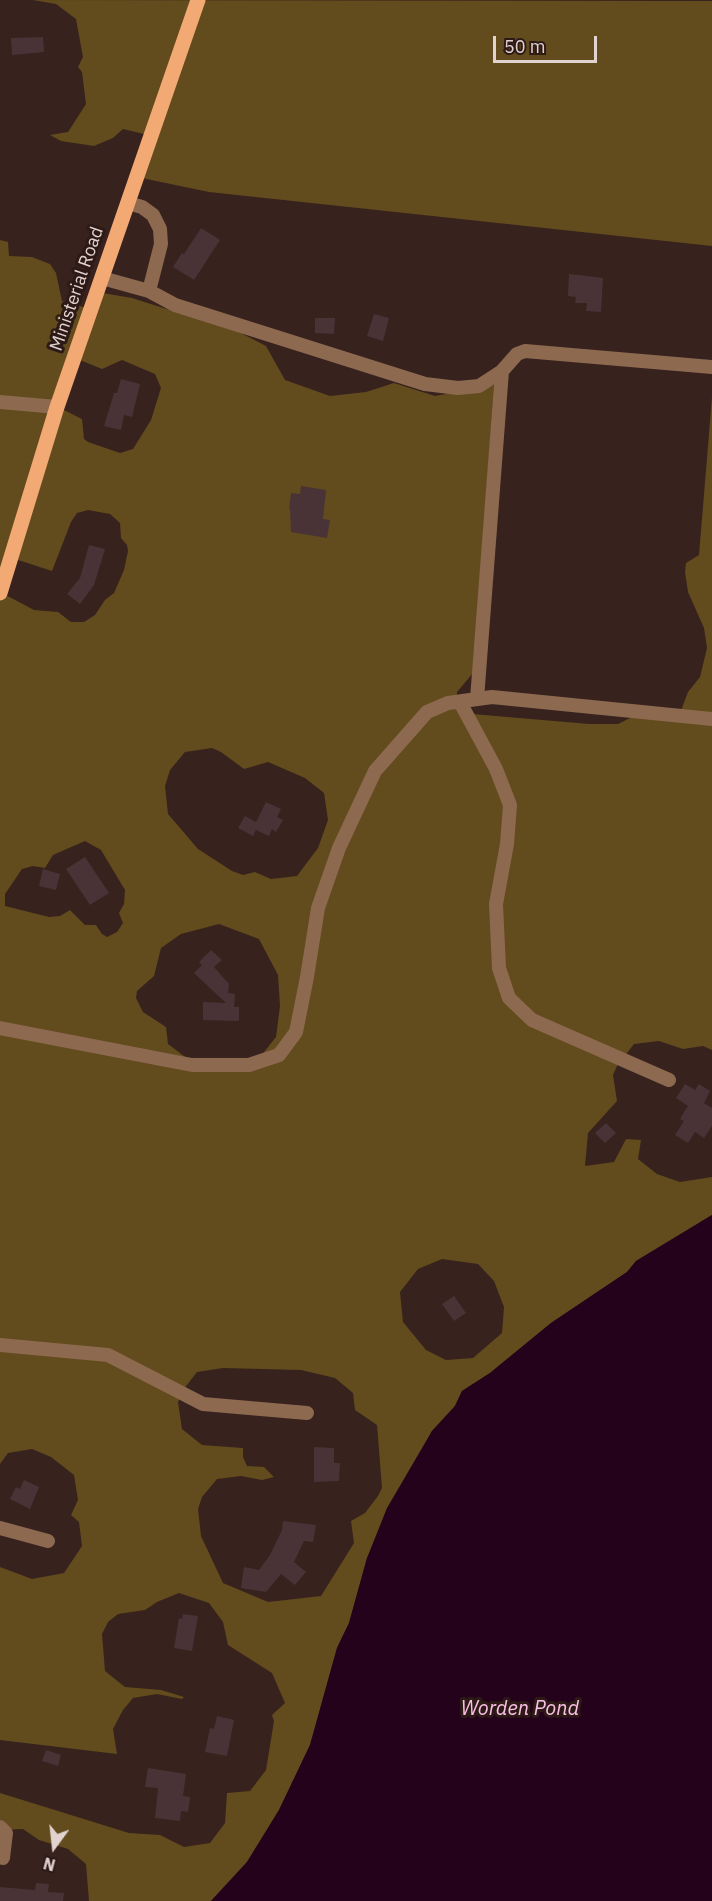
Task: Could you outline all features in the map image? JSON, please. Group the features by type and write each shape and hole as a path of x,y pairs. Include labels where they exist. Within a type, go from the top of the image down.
{"main road":[{"name":"Ministerial Road","path":"0,593 57,408 198,0"}],"lane":[{"path":"128,203 142,207 153,215 160,229 161,244 149,291"},
{"path":"102,278 149,291 175,305 425,384 458,388 479,386 502,371 517,354 525,351 712,367"},
{"path":"477,699 502,371"},
{"path":"0,402 57,408"},
{"path":"0,1028 192,1065 249,1065 279,1055 296,1032 308,977 318,908 339,848 375,771 426,712 447,704 492,697 712,719"},
{"path":"460,702 496,769 510,805 507,844 496,904 499,968 509,998 532,1020 669,1080"},
{"path":"0,1345 108,1355 202,1404 307,1413"},
{"path":"0,1528 48,1540"},
{"path":"0,1827 6,1833 3,1858"}],"shaded area":[{"path":"33,0 712,1 712,246 209,192 137,177 148,135 123,129 113,138 94,146 61,141 50,135 68,132 86,104 82,72 78,67 83,57 76,19 56,4"},
{"path":"0,240 8,242 9,256 32,257 50,264 56,273 62,301 90,309 97,292 132,298 182,314 200,312 266,346 285,380 330,396 366,392 394,383 435,396 494,385 474,663 478,667 457,692 456,705 461,713 589,724 618,724 632,717 677,721 688,692 700,677 707,648 704,628 688,592 685,572 686,563 699,555 712,397 712,1050 703,1046 683,1049 659,1041 634,1044 613,1075 617,1101 588,1133 585,1166 614,1162 626,1139 641,1140 638,1159 657,1174 680,1182 712,1177 712,1215 636,1261 627,1272 551,1323 490,1373 462,1391 455,1406 432,1431 367,1558 349,1623 337,1648 310,1745 279,1810 247,1862 211,1901 89,1901 86,1864 68,1849 39,1840 23,1829 0,1830 0,1793 129,1833 160,1835 184,1847 210,1843 225,1823 227,1793 250,1791 266,1770 274,1721 272,1715 285,1703 272,1673 228,1645 223,1622 209,1603 179,1593 145,1610 118,1614 108,1622 102,1634 105,1671 125,1687 161,1690 184,1697 182,1699 157,1694 133,1698 123,1710 113,1729 117,1754 0,1740 0,1567 32,1579 64,1573 82,1546 79,1522 71,1515 78,1500 74,1475 51,1457 32,1449 8,1453 0,1464","holes":["75,358 102,369 122,360 155,374 161,388 151,420 133,449 120,453 88,442 84,439 82,419 58,407","88,510 110,514 120,523 121,538 127,545 128,551 124,570 114,593 105,600 95,615 84,622 71,622 58,612 34,610 0,592 12,558 52,571 71,522 77,513","212,748 244,769 268,762 305,778 324,793 328,820 318,848 297,876 271,879 255,872 243,875 232,871 198,849 168,814 165,786 170,770 185,752","85,841 101,850 125,890 124,904 119,913 123,923 117,932 107,937 96,925 85,925 70,910 60,916 49,917 5,906 5,894 22,869 33,866 45,868 53,855","219,924 259,939 278,975 280,1006 276,1037 260,1057 200,1062 188,1059 168,1044 166,1027 143,1012 136,998 137,991 154,976 161,948 181,934","442,1259 478,1264 494,1281 504,1307 502,1333 473,1358 446,1360 426,1350 403,1322 400,1292 418,1269","223,1368 301,1370 335,1378 353,1393 355,1410 377,1425 382,1488 365,1513 351,1521 354,1543 321,1596 268,1602 223,1583 201,1536 198,1509 202,1497 217,1479 241,1476 262,1480 274,1477 264,1467 247,1466 243,1457 243,1448 202,1445 182,1429 178,1402 183,1390 197,1372"]}],"water":[{"name":"Worden Pond","path":"712,1215 712,1901 211,1901 247,1862 279,1810 310,1745 337,1648 349,1623 367,1558 387,1508 432,1431 455,1406 462,1391 490,1373 551,1323 627,1272 636,1261"}],"building":[{"path":"43,37 44,52 12,55 11,38"},
{"path":"201,228 220,240 194,280 173,267"},
{"path":"569,274 603,278 601,312 586,311 587,303 575,303 576,297 568,296"},
{"path":"374,314 389,318 383,341 367,336"},
{"path":"315,318 335,318 334,334 315,333"},
{"path":"121,379 140,384 132,417 124,415 121,430 104,426 114,393 117,393"},
{"path":"301,486 326,490 323,519 330,520 327,538 291,532 289,509 291,493 300,494"},
{"path":"89,545 105,549 94,585 80,604 67,594 80,578"},
{"path":"266,802 281,809 277,817 283,820 276,832 272,829 269,836 256,830 253,836 238,828 245,816 256,822"},
{"path":"85,857 109,893 90,905 66,869"},
{"path":"43,869 60,874 56,890 39,886"},
{"path":"211,950 222,960 214,967 229,984 228,993 235,994 234,1007 239,1007 239,1021 203,1020 203,1002 226,1003 194,973 202,965 199,962"},
{"path":"685,1084 695,1090 699,1084 710,1091 704,1103 712,1108 712,1126 704,1138 695,1132 688,1143 675,1135 684,1121 680,1119 688,1106 676,1098"},
{"path":"606,1123 616,1133 605,1143 595,1133"},
{"path":"454,1296 466,1313 454,1321 442,1304"},
{"path":"314,1447 334,1448 334,1463 340,1463 339,1481 314,1482"},
{"path":"24,1480 39,1487 30,1509 10,1499 16,1487 20,1489"},
{"path":"283,1521 316,1525 313,1542 304,1541 294,1562 306,1572 295,1585 281,1574 266,1592 241,1588 244,1567 259,1570 270,1555 282,1530"},
{"path":"183,1614 198,1616 192,1651 174,1648 179,1618 182,1619"},
{"path":"217,1716 234,1720 227,1756 205,1752 210,1728 214,1729"},
{"path":"46,1750 61,1755 58,1766 42,1761"},
{"path":"148,1768 186,1774 183,1796 190,1797 188,1812 181,1811 180,1821 155,1818 158,1788 145,1787"},
{"path":"36,1883 49,1884 48,1892 64,1893 63,1901 0,1901 0,1887 35,1890"}]}
